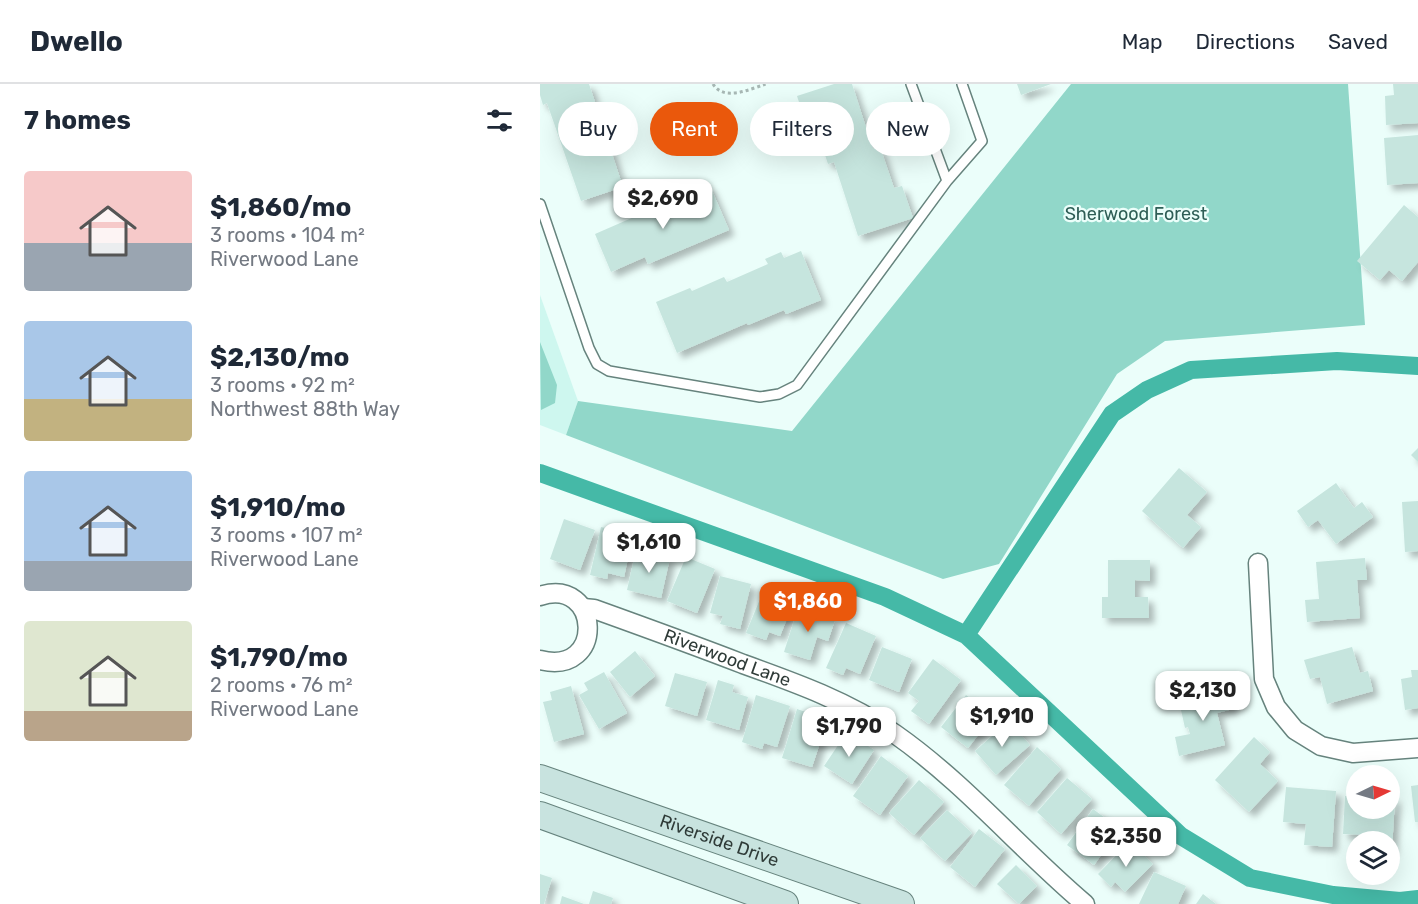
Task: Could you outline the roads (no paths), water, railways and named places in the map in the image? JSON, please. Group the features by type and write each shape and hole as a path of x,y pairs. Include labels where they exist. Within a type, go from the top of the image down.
{"street":[{"path":"1258,563 1264,679 1276,707 1295,730 1321,746 1353,753 1418,748"},
{"name":"Riverwood Lane","path":"540,596 553,593 564,594 583,608 594,609 770,674 861,712 895,734 932,763 1085,904"},
{"path":"540,660 550,663 562,662 581,651 589,630 588,619 583,608"},
{"name":"Riverside Drive","path":"540,778 901,904"},
{"name":"Riverside Drive","path":"540,815 785,904"}],"lane":[{"path":"911,84 947,181"},
{"path":"540,204 589,348 597,364 609,371 760,397 780,394 796,385 947,181 982,141 962,84"}],"waterway":[{"path":"966,635 1112,414 1147,390 1191,370 1337,361 1418,366"},
{"path":"540,473 885,597 966,635 1181,836 1250,878 1333,895 1400,901 1418,899"}],"park label":[{"name":"Sherwood Forest","path":"1136,214"}]}
